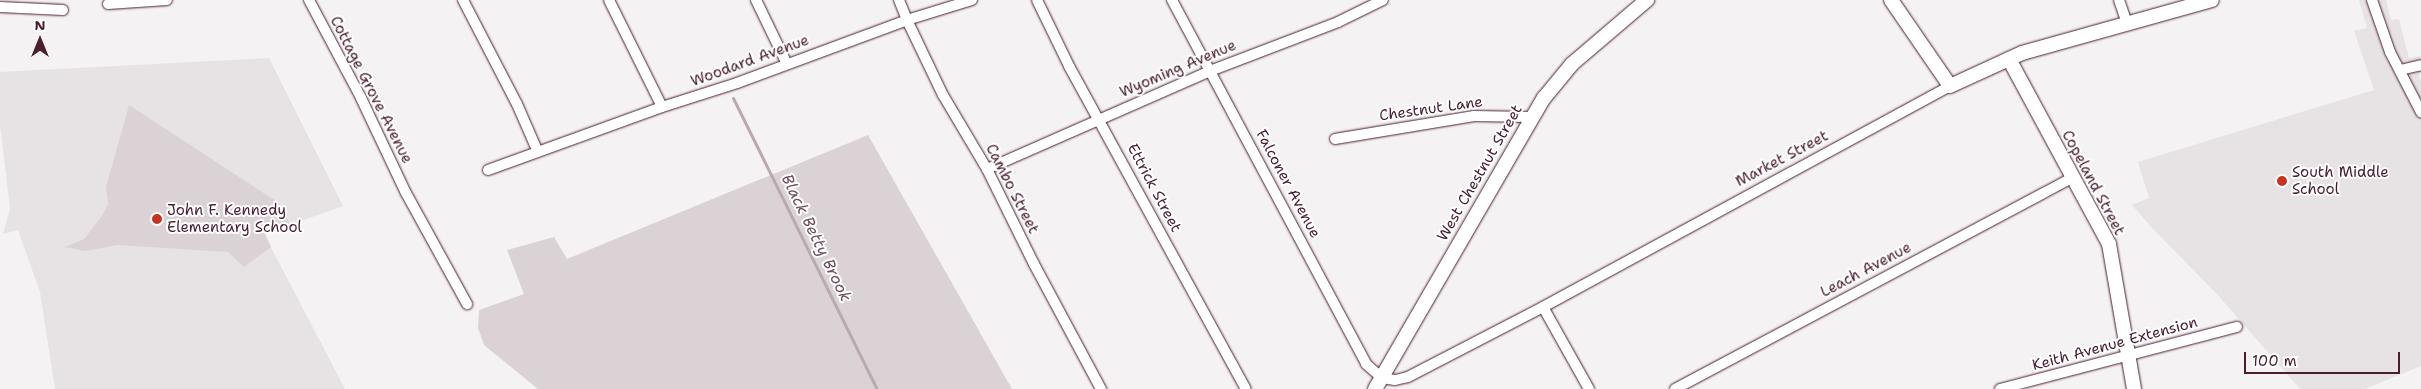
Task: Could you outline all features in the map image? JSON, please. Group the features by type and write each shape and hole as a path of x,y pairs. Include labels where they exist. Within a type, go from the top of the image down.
{"main road":[{"name":"West Chestnut Street","path":"1379,383 1531,117 1556,81 1572,64 1647,0"},
{"path":"1892,0 1950,86"},
{"name":"Market Street","path":"1950,86 2022,53 2212,0"},
{"name":"Copeland Street","path":"2009,59 2071,178 2109,244 2134,389"}],"street":[{"path":"108,4 167,0"},
{"name":"Cottage Grove Avenue","path":"309,0 350,77 406,193 467,304"},
{"path":"463,0 516,104 538,152"},
{"path":"609,0 662,107"},
{"path":"756,0 787,64"},
{"name":"Cambo Street","path":"899,0 943,94 987,169 1034,264 1101,389"},
{"name":"Woodard Avenue","path":"488,170 662,107 737,83 907,20 972,0"},
{"name":"Ettrick Street","path":"1037,0 1069,66 1100,119 1246,389"},
{"name":"Falconer Avenue","path":"1172,0 1366,364 1379,383"},
{"name":"Wyoming Avenue","path":"987,169 1210,71 1338,22 1383,0"},
{"path":"2119,0 2127,23"},
{"path":"2372,0 2390,52 2421,112"},
{"path":"0,7 63,10"},
{"path":"2400,70 2421,65"},
{"name":"Market Street","path":"1379,383 1408,377 1543,307 1950,86"},
{"name":"Chestnut Lane","path":"1335,139 1474,116 1531,117"},
{"name":"Leach Avenue","path":"1675,389 2071,178"},
{"path":"1543,307 1589,389"},
{"name":"Keith Avenue Extension","path":"2000,389 2238,327"}],"shaded area":[{"name":"South Middle School","path":"2359,0 2386,0 2391,20 2399,19 2409,58 2420,56 2421,60 2419,77 2421,80 2421,366 2365,389 2300,389 2216,293 2132,205 2149,198 2138,162 2374,90 2354,31 2367,28"},
{"name":"John F. Kennedy Elementary School","path":"269,58 343,206 264,234 345,389 55,389 40,292 18,230 3,234 10,209 0,124 0,72"},
{"path":"129,105 279,203 290,224 265,234 271,247 244,267 228,252 117,245 85,251 65,247 84,239 102,216 108,204 106,187"},
{"path":"868,135 1012,389 538,389 484,345 478,328 479,310 524,294 507,250 554,237 567,259"}],"waterway":[{"name":"Black Betty Brook","path":"733,98 877,389"}],"place":[{"name":"South Middle School","path":"2282,181"},
{"name":"John F. Kennedy Elementary School","path":"157,219"}]}
